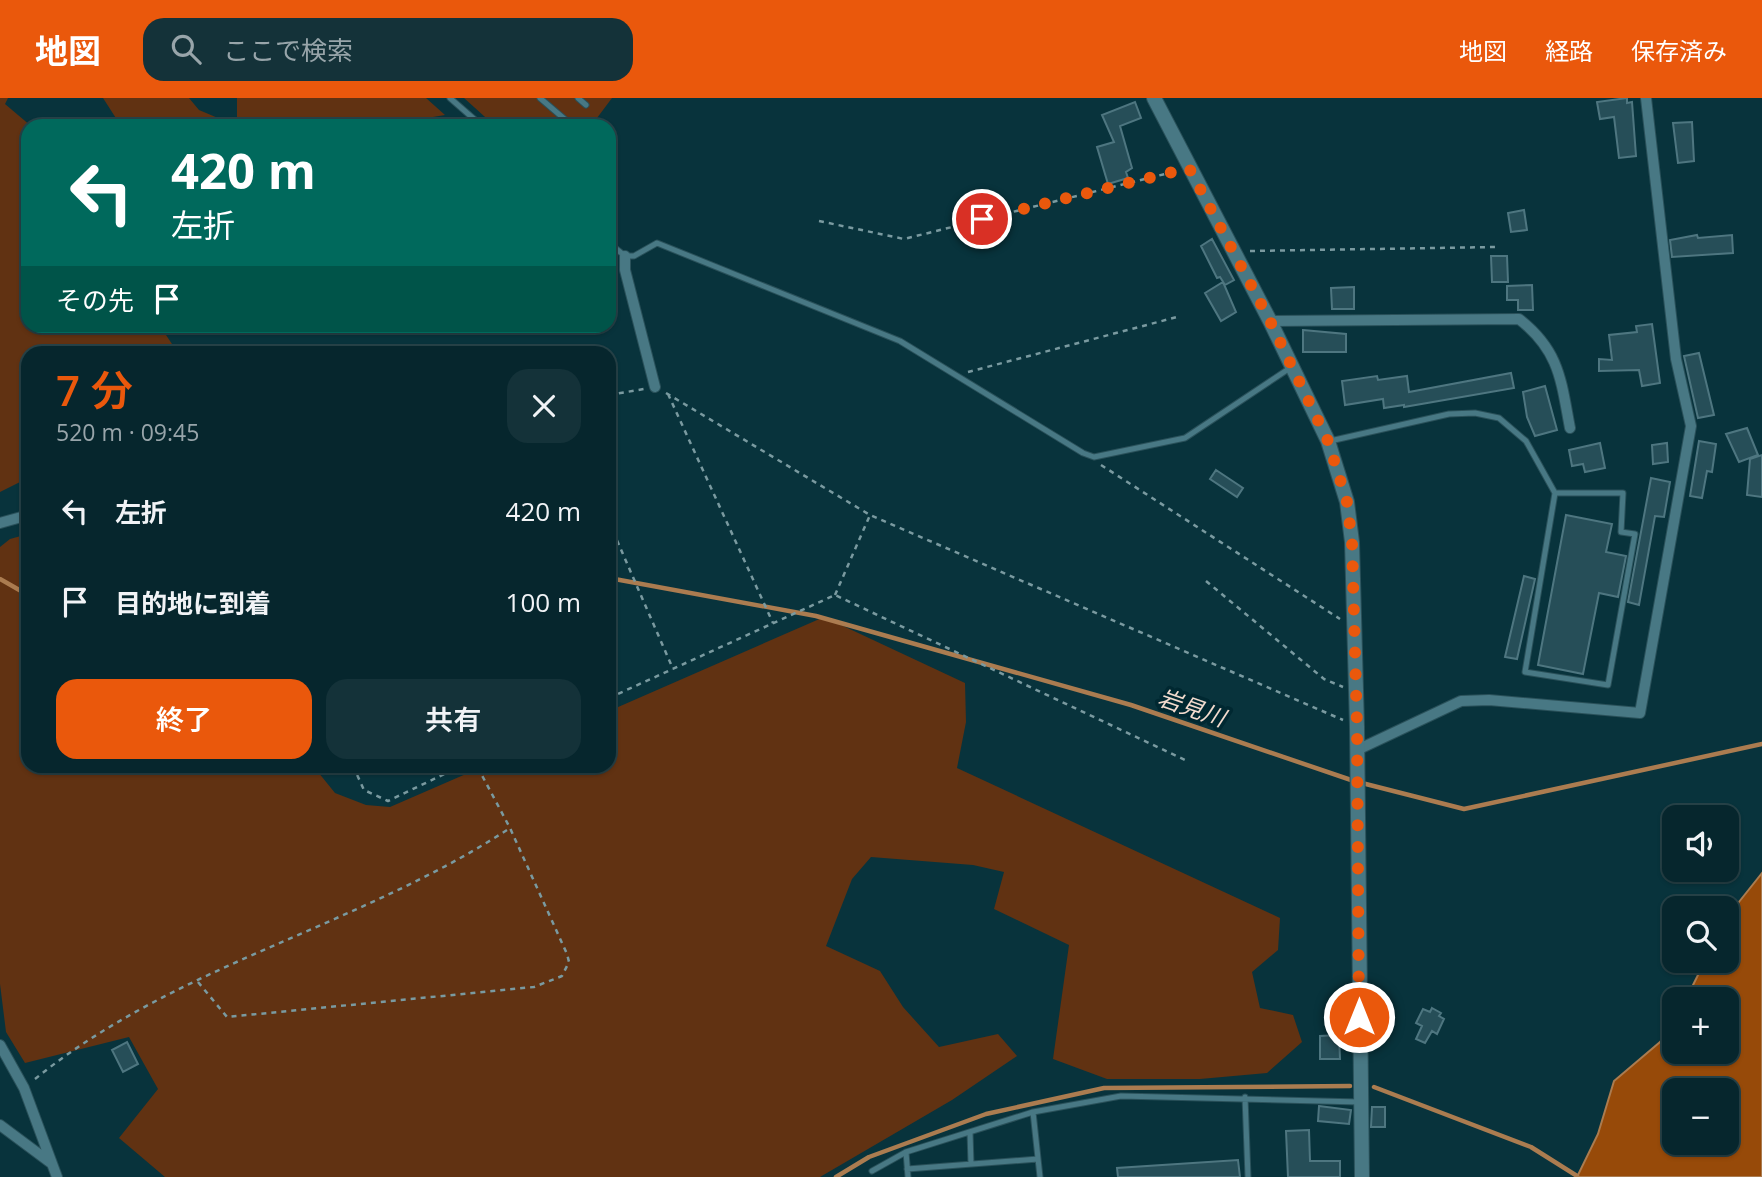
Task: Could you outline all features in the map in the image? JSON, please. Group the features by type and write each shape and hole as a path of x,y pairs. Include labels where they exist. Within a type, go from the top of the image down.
{"street":[{"path":"1154,98 1270,321 1328,441 1347,502 1352,542 1357,727 1362,1177"},
{"path":"1357,750 1461,701 1489,699 1640,713 1691,426 1675,359 1646,98"},
{"path":"625,256 625,270 654,387"},
{"path":"1270,321 1519,319 1541,341 1558,365 1570,428"},
{"path":"0,523 21,517"},
{"path":"0,1045 24,1088 57,1177"},
{"path":"0,1125 52,1164"}],"lane":[{"path":"450,98 474,119"},
{"path":"540,98 564,119"},
{"path":"578,98 586,105"},
{"path":"616,249 625,256 634,256 657,243 900,341 1083,453 1094,457 1185,438 1291,367"},
{"path":"1328,441 1449,414 1475,413 1499,418 1525,441 1555,493 1525,671 1608,685 1635,534 1620,532 1623,494 1555,493"},
{"path":"872,1171 906,1152 1033,1112 1121,1096 1245,1097 1360,1102"},
{"path":"1245,1097 1248,1177"},
{"path":"1033,1112 1040,1177"},
{"path":"970,1132 971,1164"},
{"path":"906,1152 908,1177"},
{"path":"908,1169 1038,1159"}],"path":[{"path":"819,221 904,239 1189,168"},
{"path":"1232,251 1495,247"},
{"path":"958,375 1177,317"},
{"path":"616,394 654,387 870,515 1357,727"},
{"path":"667,394 773,624"},
{"path":"1094,457 1102,467 1354,628"},
{"path":"616,695 835,595 870,515"},
{"path":"616,538 673,669"},
{"path":"1206,581 1324,678 1356,692"},
{"path":"835,595 1185,760"},
{"path":"356,773 363,790 388,801 446,773"},
{"path":"198,982 227,1017 534,987 554,981 567,969 567,954 510,828 481,773"},
{"path":"24,1088 77,1045 198,982 421,882 510,828"}],"shaded area":[{"path":"0,98 8,98 5,104 23,119 21,333 165,333 173,346 21,346 21,482 0,492"},
{"path":"103,98 189,98 199,110 220,119 116,119"},
{"path":"237,98 426,98 445,115 421,119 237,119"},
{"path":"464,98 612,98 596,119 487,119"},
{"path":"21,536 21,773 319,773 335,793 366,805 390,807 468,773 616,773 616,708 824,617 965,683 966,722 957,768 1280,918 1278,950 1252,972 1260,1008 1293,1015 1302,1042 1267,1073 1200,1079 1107,1079 1053,1059 1069,945 994,909 1004,872 973,865 871,857 852,879 826,946 880,971 903,1007 939,1047 998,1034 1017,1056 952,1100 820,1177 165,1177 119,1138 158,1089 129,1037 25,1063 6,1032 0,984 0,547 10,539"},
{"path":"1762,873 1762,1177 1577,1177 1598,1134 1614,1081 1662,1039 1662,1064 1739,1064 1739,987 1692,987 1699,973 1739,973 1739,902"}],"building":[{"path":"1627,98 1627,103 1632,102 1636,156 1619,158 1614,117 1600,119 1597,102"},
{"path":"1135,102 1141,118 1120,126 1132,168 1126,172 1128,178 1108,184 1097,147 1114,142 1102,115"},
{"path":"1692,122 1694,161 1678,163 1673,123"},
{"path":"1524,210 1527,230 1511,232 1508,213"},
{"path":"1697,235 1698,238 1732,235 1733,253 1672,257 1670,240"},
{"path":"1212,239 1234,280 1225,285 1220,277 1217,278 1201,246"},
{"path":"1491,256 1507,256 1508,282 1492,282"},
{"path":"1223,282 1236,312 1221,321 1205,293"},
{"path":"1532,285 1533,310 1518,310 1518,300 1507,300 1507,286"},
{"path":"1354,287 1354,309 1332,309 1331,288"},
{"path":"1652,324 1660,383 1642,386 1639,370 1599,371 1599,359 1612,360 1609,335 1637,332 1636,326"},
{"path":"1303,330 1346,334 1346,352 1303,352"},
{"path":"1699,353 1714,415 1698,418 1684,356"},
{"path":"1511,373 1514,388 1384,408 1383,399 1345,405 1342,381 1377,376 1378,380 1407,376 1409,392"},
{"path":"1545,386 1557,430 1535,436 1527,417 1523,392"},
{"path":"1747,428 1758,455 1739,462 1726,434"},
{"path":"1699,441 1716,444 1712,472 1707,471 1702,498 1690,496"},
{"path":"1600,443 1605,468 1585,472 1583,464 1572,466 1569,450"},
{"path":"1667,443 1668,462 1653,464 1652,445"},
{"path":"1762,455 1762,497 1747,495 1750,459"},
{"path":"1216,470 1243,488 1237,497 1210,479"},
{"path":"1651,478 1670,482 1664,517 1655,516 1639,605 1628,602"},
{"path":"1566,515 1612,524 1606,552 1626,556 1618,597 1599,593 1583,674 1538,665"},
{"path":"1524,576 1535,579 1517,659 1505,657"},
{"path":"1432,1008 1441,1013 1439,1016 1444,1019 1437,1034 1432,1031 1425,1043 1416,1039 1422,1026 1416,1023 1423,1009 1430,1012"},
{"path":"1339,1035 1340,1059 1320,1059 1320,1036"},
{"path":"127,1042 138,1064 123,1072 112,1050"},
{"path":"1319,1106 1351,1110 1349,1124 1318,1121"},
{"path":"1372,1107 1385,1107 1385,1127 1371,1127"},
{"path":"1309,1130 1310,1161 1340,1161 1340,1177 1288,1177 1286,1131"},
{"path":"1238,1160 1240,1177 1118,1177 1117,1168"}],"waterway":[{"name":"岩見川","path":"0,579 21,591"},
{"name":"岩見川","path":"616,579 816,616 1131,705 1354,781 1464,809 1762,744"},
{"path":"836,1177 869,1157 986,1114 1104,1088 1350,1086"},
{"path":"1374,1087 1531,1147 1577,1176"}],"route":[{"path":"982,219 1189,168 1270,321 1328,441 1347,502 1352,542 1357,727 1359,1017"}]}
